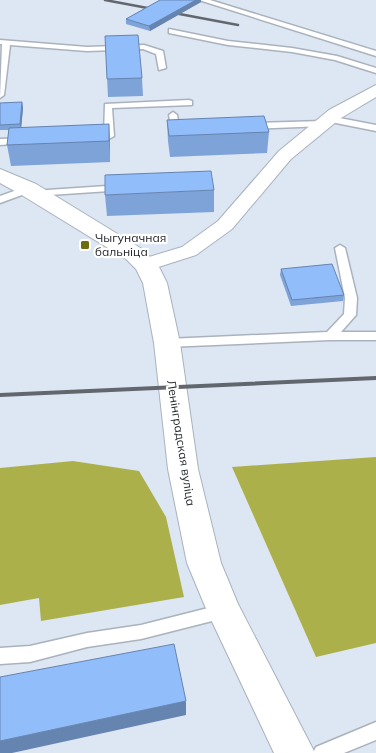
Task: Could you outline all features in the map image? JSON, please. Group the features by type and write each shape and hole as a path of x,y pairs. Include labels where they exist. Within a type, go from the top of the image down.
{"street":[{"path":"146,265 189,251 225,224 285,155 326,122 366,94 376,90"},
{"name":"Ленінградская вуліца","path":"0,175 31,191 134,254 146,265 155,283 167,343 183,469 204,563 224,611 295,753"}],"lane":[{"path":"203,0 376,54"},
{"path":"172,31 228,43 292,50 337,58 376,70"},
{"path":"0,95 3,43 87,49 144,47 160,53 162,68"},
{"path":"99,137 109,136 108,106 189,103"},
{"path":"173,115 175,129 195,128"},
{"path":"244,126 326,122 376,128"},
{"path":"0,142 30,140"},
{"path":"0,200 31,191 130,188"},
{"path":"330,336 350,315 351,298 340,248"},
{"path":"167,343 330,336 376,336"},
{"path":"0,656 30,654 87,640 140,632 224,611"},
{"path":"322,753 376,731"}],"shaded area":[{"path":"376,457 376,643 316,657 232,467"},
{"path":"73,461 139,471 166,517 184,597 41,621 39,598 0,605 0,468"}],"building":[{"path":"160,0 196,0 149,26 126,19"},
{"path":"138,35 142,78 107,79 105,36"},
{"path":"22,102 20,124 0,125 0,103"},
{"path":"264,116 269,132 169,136 167,120"},
{"path":"109,124 109,141 7,145 9,128"},
{"path":"211,171 214,190 105,195 105,175"},
{"path":"332,264 344,295 292,300 281,269"},
{"path":"174,644 186,701 0,741 0,677"}],"railway":[{"path":"105,0 238,25"},
{"path":"0,395 376,378"}],"place":[{"name":"Чыгуначная бальніца","path":"85,245"}]}
